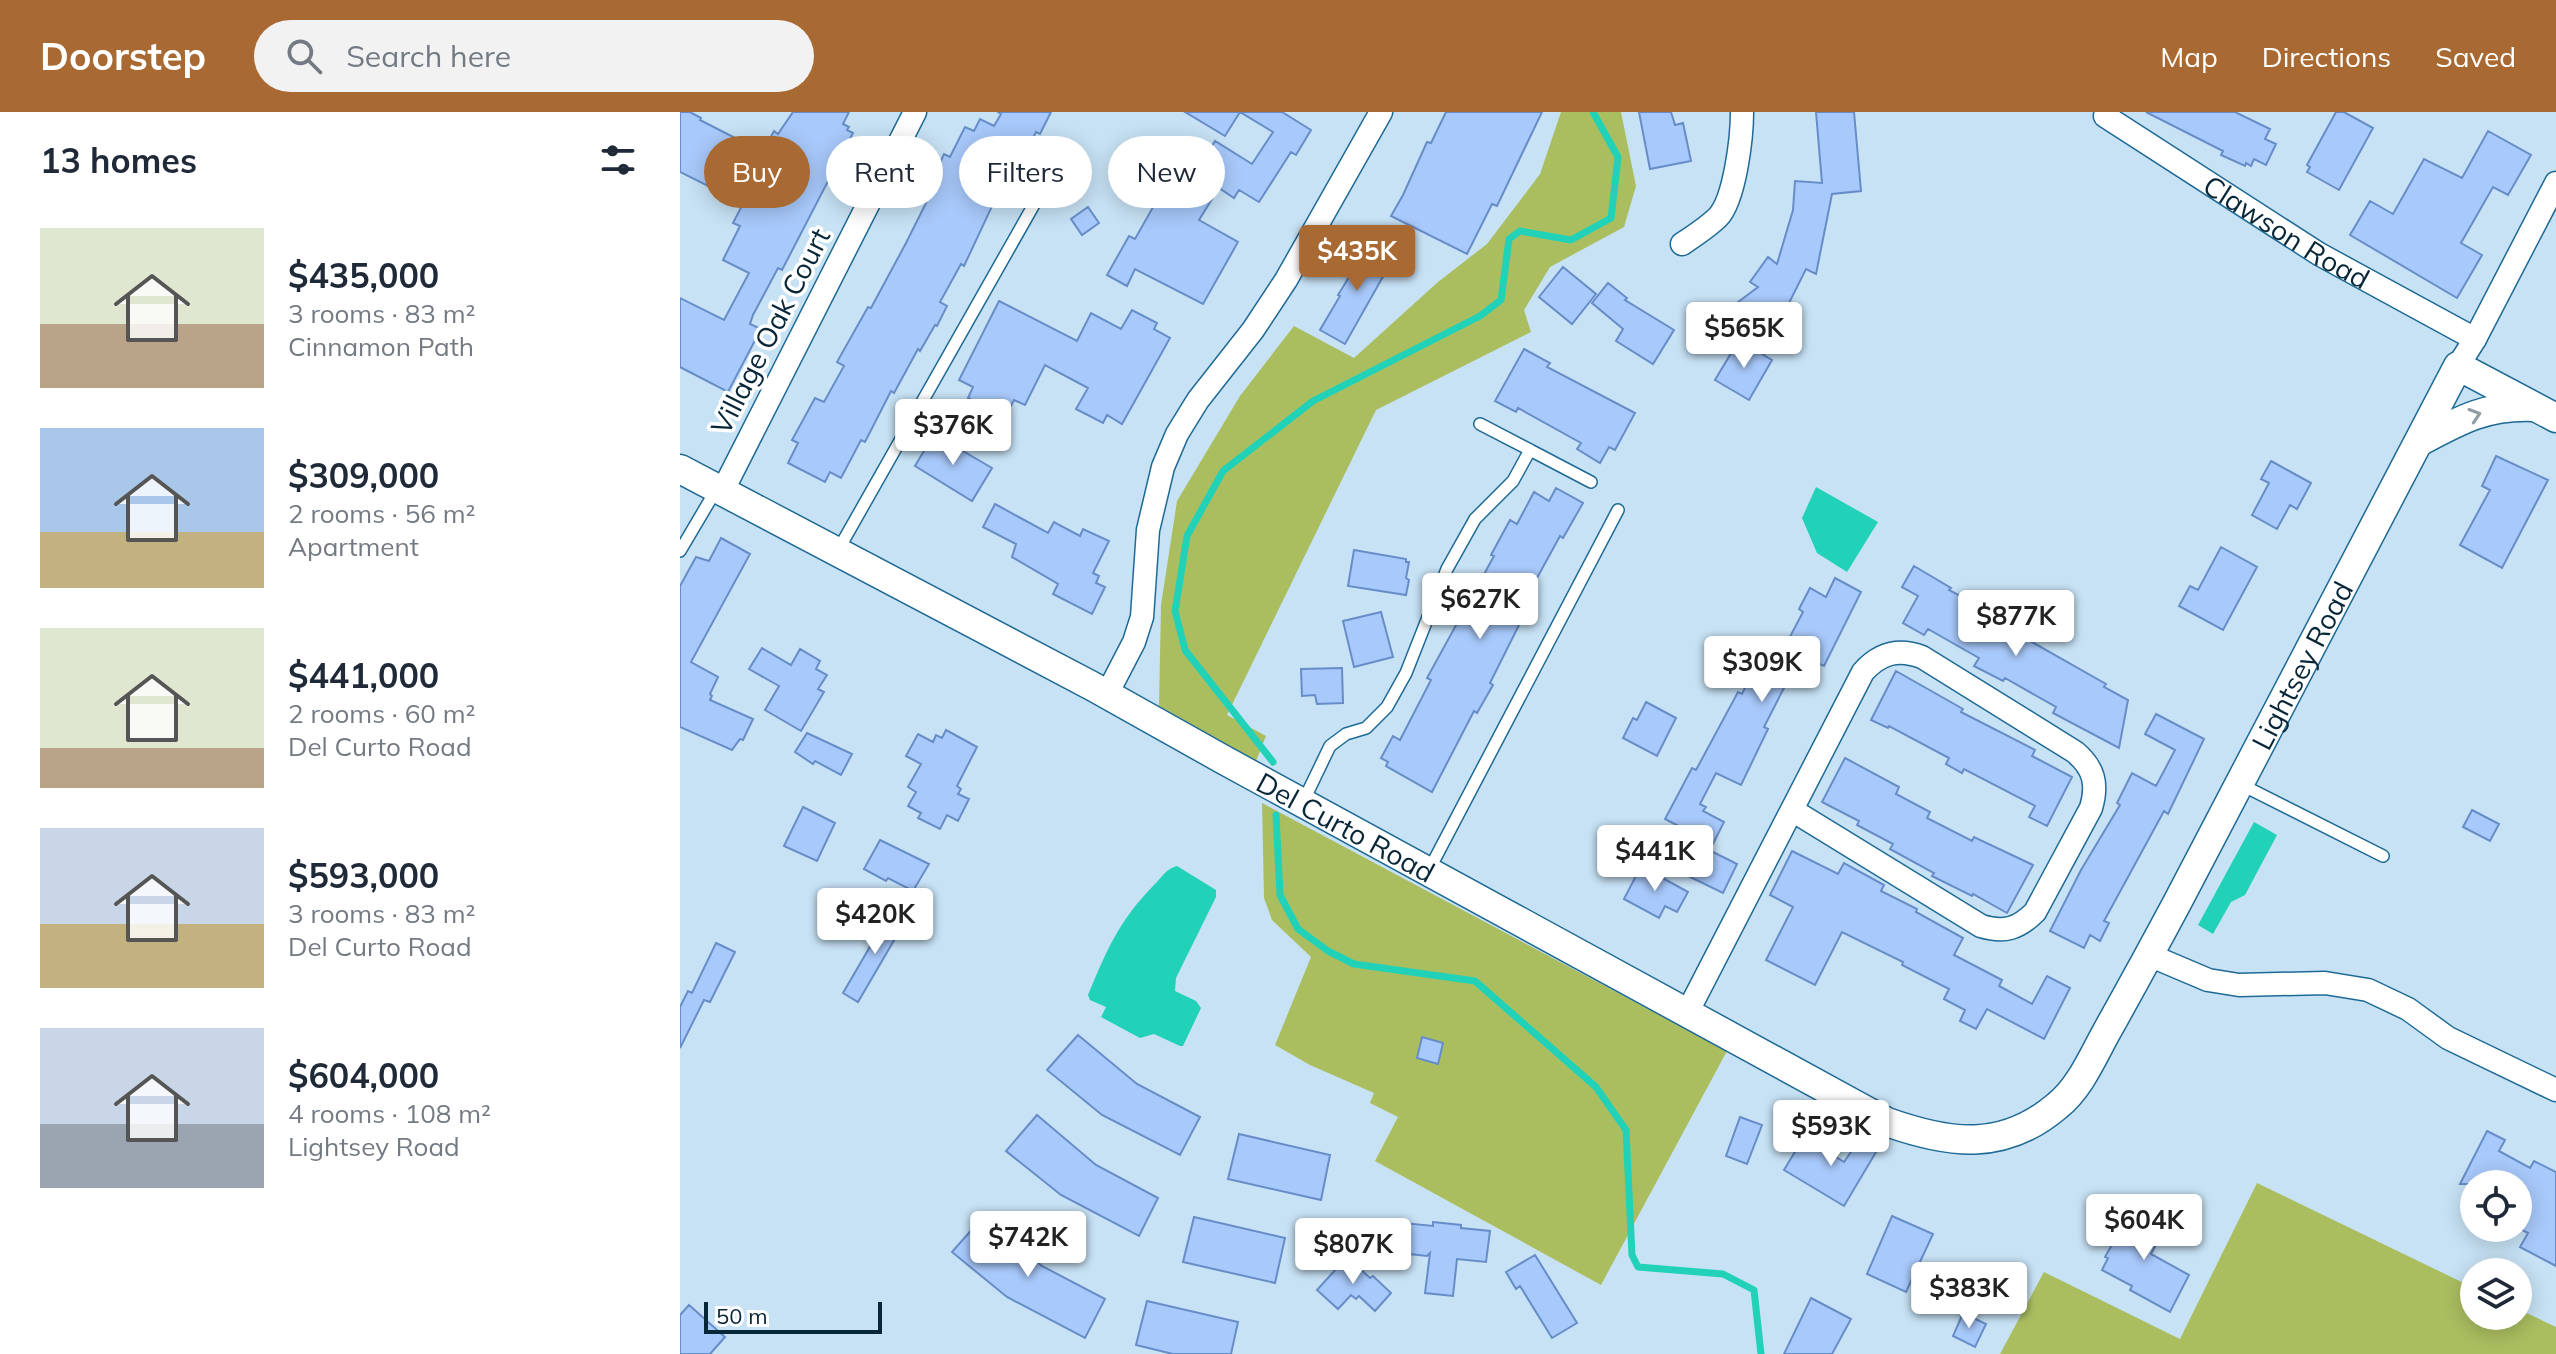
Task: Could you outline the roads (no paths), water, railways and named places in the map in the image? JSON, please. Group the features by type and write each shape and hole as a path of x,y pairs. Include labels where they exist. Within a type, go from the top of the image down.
{"street":[{"name":"Village Oak Court","path":"719,491 915,112"},
{"path":"1107,694 1134,642 1142,617 1148,530 1163,467 1177,434 1198,400 1253,330 1286,280 1381,112"},
{"path":"1682,244 1720,215 1735,177 1742,112"},
{"name":"Clawson Road","path":"2106,114 2319,254 2475,339"},
{"name":"Lightsey Road","path":"2024,1130 2059,1105 2084,1072 2149,955 2556,183"},
{"path":"2458,366 2546,412"},
{"path":"2419,442 2471,414 2511,406 2546,412"},
{"name":"Del Curto Road","path":"683,476 719,491 1107,694 1887,1122 1926,1135 1960,1140 1994,1138 2024,1130"},
{"path":"1687,1013 1863,672 1873,660 1888,653 1906,651 1922,657 2075,752 2087,762 2095,779 2096,793 2091,808 2035,912 2012,929 1996,931 1981,926 1792,810"},
{"path":"2149,955 2208,980 2239,985 2325,983 2368,990 2408,1009 2448,1038 2556,1090"}],"lane":[{"path":"837,552 1032,208"},
{"path":"1480,424 1591,482"},
{"path":"1303,802 1330,746 1346,734 1366,728 1387,707 1406,673 1447,569 1475,519 1513,481 1530,450"},
{"path":"680,551 719,491"},
{"path":"1429,871 1618,510"},
{"path":"2239,784 2383,856"}],"waterway":[{"path":"1273,762 1185,650 1175,611 1187,536 1223,471 1313,401 1480,316 1501,300 1509,239 1520,231 1571,240 1611,218 1618,157 1593,112"},
{"path":"1276,815 1280,895 1298,929 1328,951 1354,964 1475,981 1596,1087 1626,1130 1632,1255 1638,1267 1723,1274 1754,1290 1761,1354"}]}
